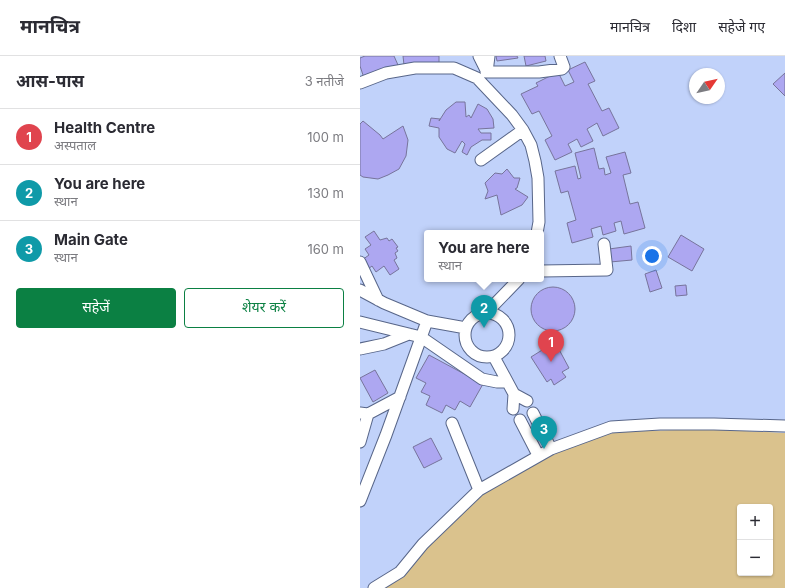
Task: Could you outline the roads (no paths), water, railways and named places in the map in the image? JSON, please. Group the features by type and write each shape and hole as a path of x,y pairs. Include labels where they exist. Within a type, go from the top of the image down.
{"street":[{"path":"479,56 487,72"},
{"path":"487,72 489,56"},
{"path":"477,78 487,72 539,72 559,70 564,67 560,56"},
{"path":"360,83 386,73 415,68 454,68 477,78 512,115 523,130 531,145 536,161 538,178 539,222 538,230"},
{"path":"481,160 523,130"},
{"path":"544,271 607,270 604,244"},
{"path":"362,271 378,300"},
{"path":"488,312 504,321 509,331 506,346 503,351 494,357 483,357 472,352 466,342 466,328 471,320 476,316 488,312 516,282"},
{"path":"360,290 378,300 427,321 466,328"},
{"path":"360,501 384,443 427,321"},
{"path":"360,322 421,337 482,379 507,382"},
{"path":"360,349 384,344 409,334"},
{"path":"494,357 514,394 527,401"},
{"path":"513,409 514,394"},
{"path":"360,442 364,414 400,397"},
{"path":"533,413 551,449"},
{"path":"520,420 538,455"},
{"path":"452,423 479,490"},
{"path":"374,588 400,572 423,544 479,490 538,455 551,449 611,427 660,424 785,426"}],"place":[{"name":"You are here","path":"484,328"},
{"name":"Health Centre","path":"551,362"},
{"name":"Main Gate","path":"544,449"}]}
